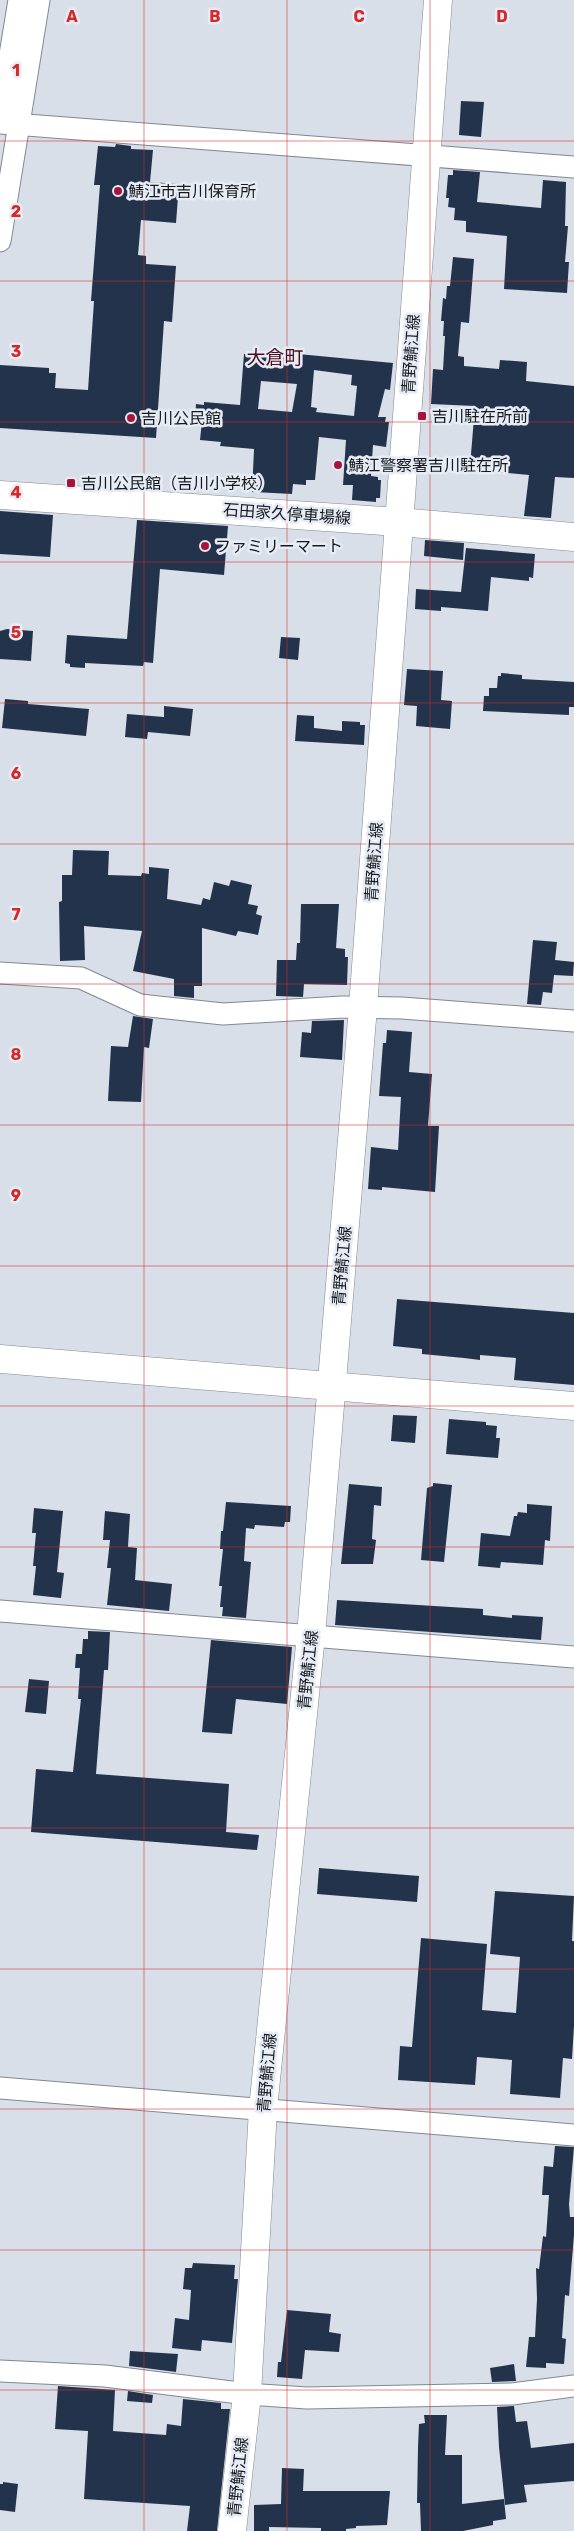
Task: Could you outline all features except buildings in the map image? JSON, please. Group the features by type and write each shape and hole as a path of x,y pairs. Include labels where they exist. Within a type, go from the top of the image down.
{"main road":[{"name":"青野鯖江線","path":"232,2531 247,2394 263,2109 311,1635 363,1007 438,0"},
{"name":"石田家久停車場線","path":"0,495 399,522 574,537"},
{"path":"0,1359 574,1406"}],"street":[{"path":"0,116 19,0"},
{"path":"0,241 10,124 39,0"},
{"path":"10,124 574,167"},
{"path":"0,973 81,978 140,1005 223,1014 363,1007 574,1021"},
{"path":"0,1611 574,1657"},
{"path":"0,2088 574,2135"},
{"path":"0,2371 105,2376 247,2394 307,2398 512,2394 574,2386"}],"place":[{"name":"鯖江市吉川保育所","path":"118,191"},
{"name":"吉川駐在所前","path":"422,416"},
{"name":"吉川公民館","path":"131,418"},
{"name":"鯖江警察署吉川駐在所","path":"338,465"},
{"name":"吉川公民館（吉川小学校）","path":"71,483"},
{"name":"ファミリーマート","path":"205,546"}],"district":[{"name":"大倉町","path":"275,357"}]}
